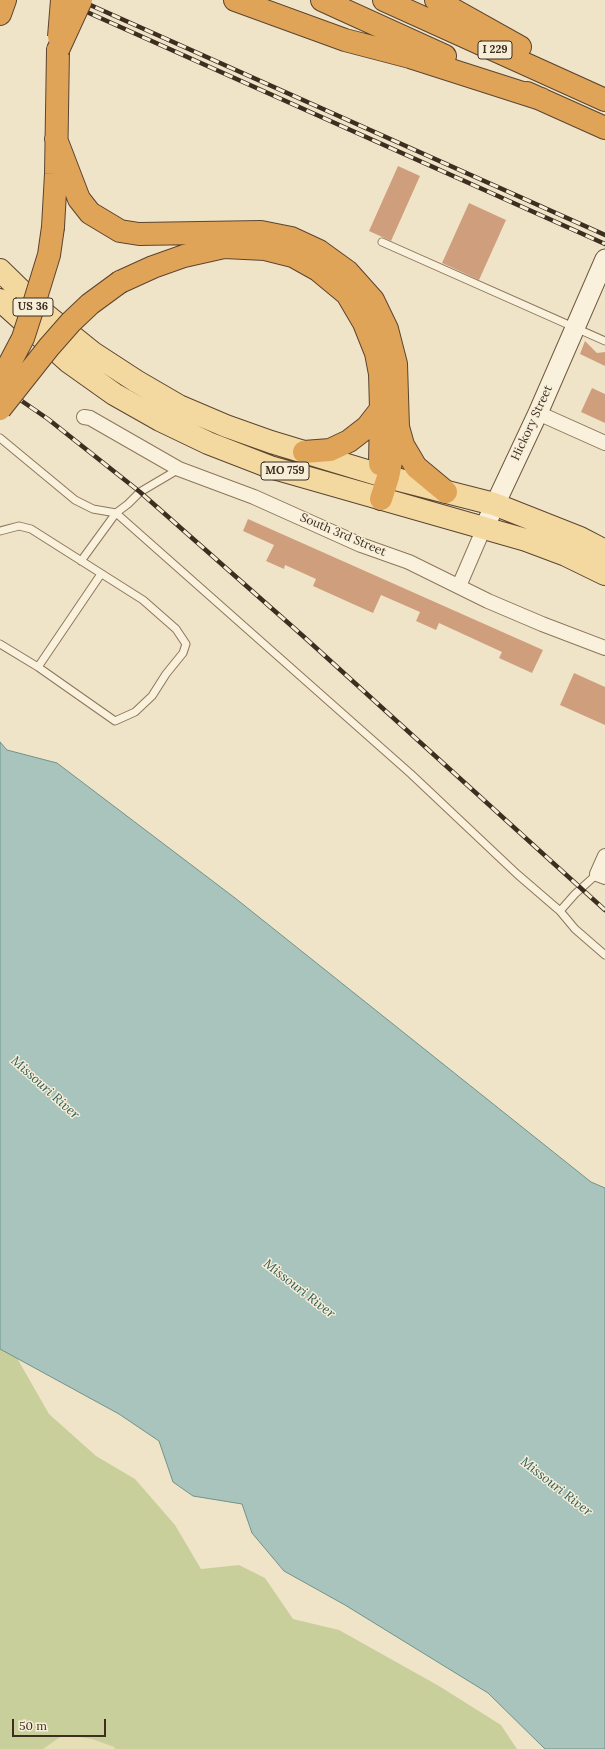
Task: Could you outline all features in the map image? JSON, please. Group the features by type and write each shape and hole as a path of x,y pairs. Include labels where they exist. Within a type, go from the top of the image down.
{"highway":[{"path":"0,14 5,0"},
{"name":"US 36","path":"0,382 23,338 49,255 53,227 58,50 62,0"},
{"path":"58,50 81,0"},
{"path":"235,0 345,40 410,57 541,100"},
{"name":"I 229","path":"322,0 605,128"},
{"name":"I 229","path":"384,0 605,100"},
{"path":"436,0 517,45 571,84"},
{"path":"56,139 79,199 90,213 120,231 139,234 261,232 291,238 319,251 348,272 373,300 387,329 396,364 398,426 403,445 416,467 446,492"},
{"path":"0,409 49,347 71,322 90,304 120,282 153,267 184,256 224,247 265,249 293,256 318,270 347,294 364,323 376,353 380,374 384,476"},
{"path":"304,452 330,450 349,441 366,427 381,409"},
{"path":"381,499 384,476 398,426"}],"main road":[{"name":"MO 759","path":"0,270 58,324 93,353 178,406 226,426 304,452 384,476 494,504 580,538 605,551"},
{"name":"MO 759","path":"0,300 69,362 114,394 160,420 208,443 270,467 526,540 566,555 605,574"}],"street":[{"name":"Hickory Street","path":"458,586 494,504 538,412 605,260"},
{"path":"538,412 605,443"},
{"name":"South 3rd Street","path":"84,417 90,418 180,469 254,497 361,545 409,562 542,624 605,648"},
{"path":"601,875 605,856"}],"lane":[{"path":"382,242 605,341"},
{"path":"0,438 75,500 93,510 116,513 411,774 517,874 560,911 575,928 605,955"},
{"path":"81,561 116,513 140,492 180,469"},
{"path":"0,531 20,526 32,529 143,600 176,629 186,644 182,653 152,696 135,712 115,721 38,667 0,644"},
{"path":"38,667 101,574"},
{"path":"560,911 575,894 601,875"}],"shaded area":[{"path":"63,1735 92,1739 114,1747 115,1749 43,1749"}],"green space":[{"path":"0,1349 17,1358 49,1414 96,1456 135,1479 175,1525 201,1569 239,1565 265,1578 293,1619 339,1630 439,1686 501,1725 517,1749 115,1749 114,1747 92,1739 63,1735 43,1749 0,1749"}],"water":[{"name":"Missouri River","path":"0,742 7,750 57,763 235,898 591,1182 605,1188 605,1749 545,1749 488,1693 345,1605 284,1571 252,1533 242,1504 193,1496 173,1482 159,1441 119,1414 0,1349"}],"building":[{"path":"398,166 420,176 391,241 369,231"},
{"path":"469,203 506,220 479,280 442,263"},
{"path":"585,341 597,353 605,352 605,366 580,354"},
{"path":"592,388 605,394 605,423 581,412"},
{"path":"248,519 543,650 532,673 499,658 502,652 439,623 436,630 416,621 420,612 381,595 373,613 313,586 316,579 285,565 284,569 266,561 274,545 243,531"},
{"path":"574,673 605,687 605,725 560,705"}],"railway":[{"path":"60,0 605,244"},
{"path":"79,0 605,235"},
{"path":"0,386 48,419 140,492 303,636 605,910"}]}
